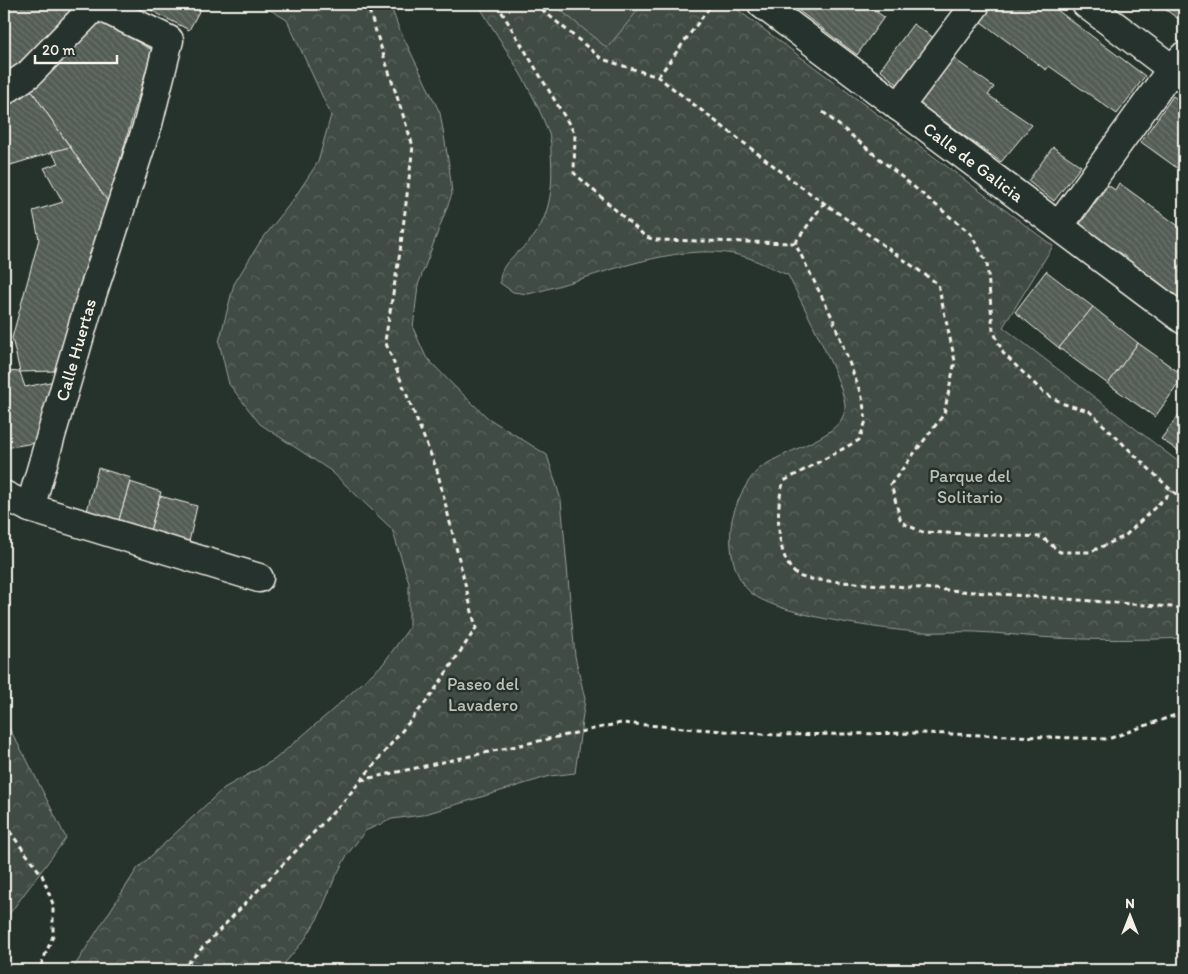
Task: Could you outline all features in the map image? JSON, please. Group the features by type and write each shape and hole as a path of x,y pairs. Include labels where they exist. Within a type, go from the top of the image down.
{"street":[{"path":"4,91 29,74 97,4"},
{"name":"Calle Huertas","path":"30,508 90,301 148,124 169,40 97,4"},
{"name":"Calle de Galicia","path":"762,4 1184,320"},
{"path":"899,107 976,4"},
{"path":"1059,226 1180,68 1086,4"},
{"path":"4,496 30,508 258,578"}],"path":[{"path":"181,970 361,780 430,697 476,628 437,470 386,341 400,252 413,146 367,4"},
{"path":"496,4 575,134 574,174 646,237 656,240 795,243"},
{"path":"535,4 602,59 658,77 824,203 938,284 955,361 944,414 891,484 902,522 922,532 1042,537 1060,552 1090,552 1125,536 1172,490"},
{"path":"658,77 712,4"},
{"path":"823,112 971,234 987,263 993,330 1003,353 1044,394 1064,404 1088,411 1184,499"},
{"path":"795,243 824,203"},
{"path":"795,243 833,319 862,397 866,421 859,440 784,481 779,494 780,537 787,562 800,576 842,582 1184,608"},
{"path":"361,780 621,723 775,735 918,733 1108,739 1184,712"},
{"path":"4,824 42,874 53,904 53,936 39,970"}],"green space":[{"name":"Paseo del Lavadero","path":"260,4 390,4 398,26 440,113 452,194 418,285 413,328 426,357 454,386 488,418 547,455 561,500 575,656 585,699 575,773 550,776 422,815 392,819 365,831 347,855 319,916 305,939 279,970 72,970 137,869 224,788 274,760 329,713 383,664 409,628 409,583 392,529 331,471 260,424 229,384 219,342 234,284 260,242 293,200 318,162 331,115 287,20"},
{"name":"Parque del Solitario","path":"478,4 730,4 1053,246 1003,327 1184,466 1184,638 1087,639 976,632 901,630 803,614 761,600 749,591 743,584 735,567 731,548 733,514 744,488 756,472 765,465 833,429 841,420 845,409 839,383 822,343 788,275 749,258 723,253 696,252 638,262 528,294 513,292 500,283 501,274 508,261 533,238 543,221 550,193 552,173 551,144 549,134 535,100"},
{"path":"553,4 643,4 607,48"},
{"path":"4,719 66,838 4,921"}],"building":[{"path":"10,4 83,4 20,66 4,75 4,9"},
{"path":"139,4 203,4 189,30"},
{"path":"790,4 865,4 884,17 857,55"},
{"path":"982,4 1049,4 1145,76 1117,114 1049,66 1046,70 973,16"},
{"path":"1158,4 1184,4 1184,23"},
{"path":"100,21 152,50 108,202 31,90"},
{"path":"913,24 937,40 901,87 880,70"},
{"path":"947,54 994,87 988,95 1032,125 1001,162 911,98"},
{"path":"31,90 70,147 4,167 4,106"},
{"path":"1173,96 1184,104 1184,173 1141,142"},
{"path":"70,147 108,202 55,371 20,372 12,338 39,239 33,211 63,202 44,168 59,163 51,152"},
{"path":"1053,147 1081,166 1054,201 1028,181"},
{"path":"1119,183 1184,230 1184,302 1080,224 1108,185 1115,190"},
{"path":"1046,271 1093,307 1059,348 1015,312"},
{"path":"1093,307 1138,343 1108,384 1059,348"},
{"path":"1138,343 1184,376 1155,417 1108,384"},
{"path":"4,367 5,371 20,372 25,387 55,381 40,442 4,448"},
{"path":"1184,408 1184,455 1161,439"},
{"path":"98,468 131,478 119,520 87,511"},
{"path":"130,482 161,492 150,531 119,520"},
{"path":"160,496 197,506 189,542 150,531"}]}
